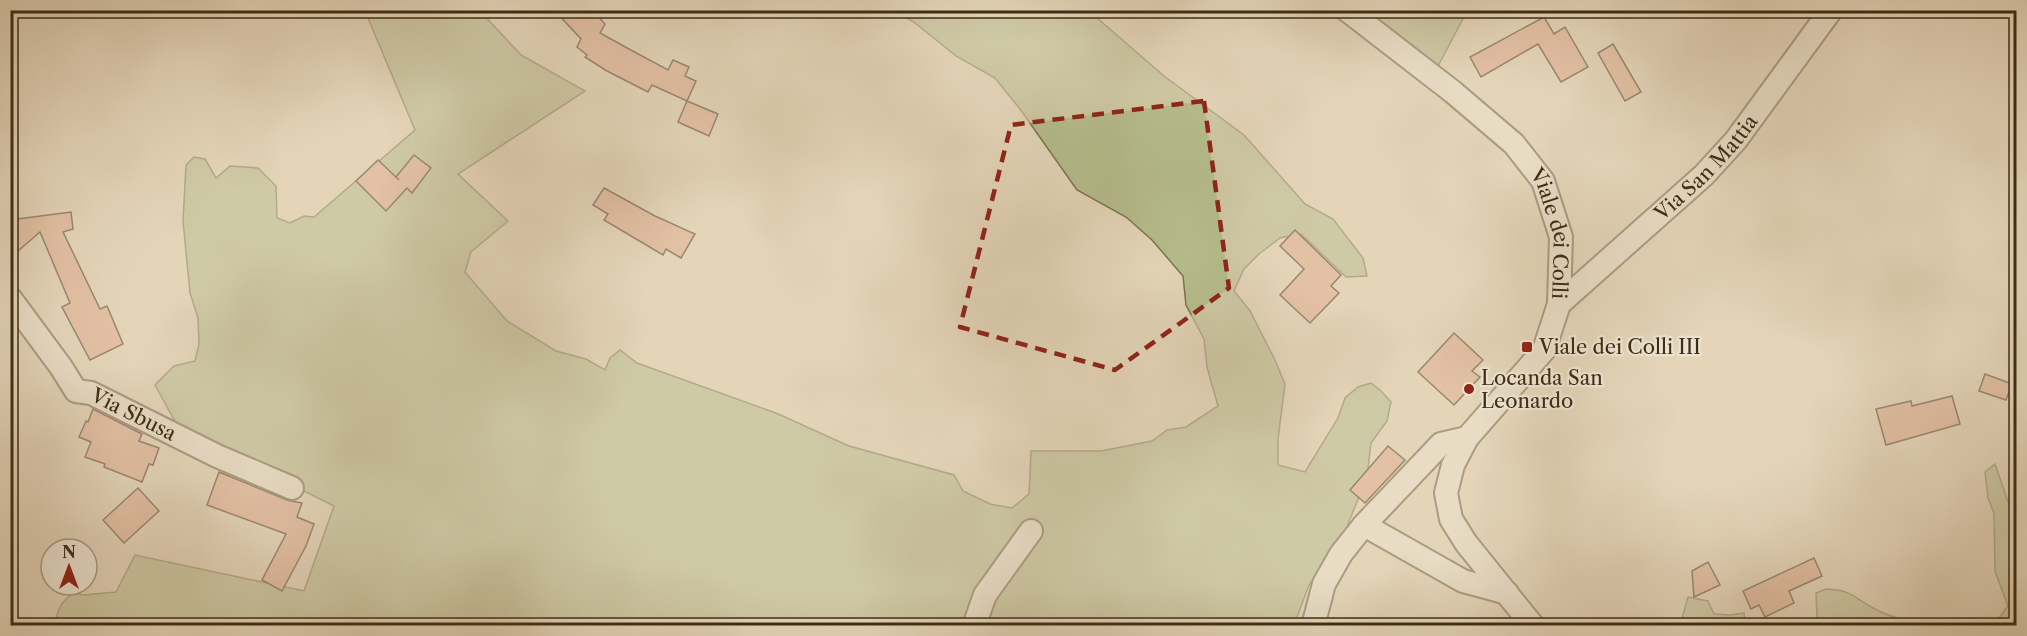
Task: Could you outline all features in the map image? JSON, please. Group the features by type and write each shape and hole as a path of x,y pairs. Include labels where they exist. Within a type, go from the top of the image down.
{"street":[{"name":"Viale dei Colli","path":"1347,10 1453,92 1514,144 1543,181 1561,237 1559,304 1544,350 1467,438 1453,465 1446,493 1451,519 1466,543 1533,626"},
{"name":"Via San Mattia","path":"1559,304 1704,174 1736,140 1831,10"},
{"name":"Via Sbusa","path":"10,298 76,390 92,393 217,456 292,488"},
{"path":"1313,626 1324,584 1341,554 1364,525 1442,444 1467,438"},
{"path":"1364,525 1463,581 1507,593"},
{"path":"974,626 985,595 1030,531"}],"highlighted area":[{"path":"1204,101 1229,288 1115,370 960,327 1011,125"}],"green space":[{"path":"1463,10 1465,15 1437,68 1360,11"},
{"path":"365,11 480,11 521,55 585,91 458,174 508,221 471,252 465,272 507,321 556,351 586,359 605,370 610,358 620,350 637,363 776,413 849,446 954,475 963,491 990,504 1012,508 1029,494 1031,451 1101,451 1152,441 1167,430 1186,427 1218,406 1207,367 1204,339 1186,305 1183,276 1152,240 1126,217 1077,190 1020,109 995,78 956,56 915,23 896,11 1089,11 1164,76 1244,135 1305,204 1333,219 1363,258 1367,276 1346,277 1301,234 1280,238 1244,269 1234,291 1250,311 1285,384 1278,439 1278,465 1305,472 1338,418 1345,398 1358,387 1371,383 1391,402 1387,421 1371,443 1367,477 1344,534 1309,585 1294,625 55,626 60,607 68,597 99,597 99,594 116,592 135,555 304,591 334,506 179,429 155,385 174,366 195,361 199,344 198,318 190,293 183,221 186,165 194,157 205,159 216,178 230,166 258,168 276,186 277,218 290,223 304,216 314,217 415,130"},
{"path":"1995,464 2016,525 2016,625 1994,625 2008,606 1995,571 1994,513 1988,498 1985,472"},
{"path":"1826,589 1852,595 1893,617 1931,625 1820,625 1817,617 1816,593"},
{"path":"1688,597 1708,601 1714,614 1744,613 1745,625 1683,625 1682,618"}],"building":[{"path":"554,10 592,10 605,24 600,33 668,70 673,60 689,67 685,76 696,81 687,101 652,85 648,92 585,57 587,55 577,47 581,39"},
{"path":"1544,17 1554,34 1565,27 1588,67 1561,82 1538,44 1481,77 1470,57"},
{"path":"1613,44 1641,92 1625,101 1598,53"},
{"path":"687,101 718,114 709,136 678,122"},
{"path":"414,155 431,168 412,193 407,188 386,211 356,181 378,160 399,180 396,177"},
{"path":"604,188 655,216 695,234 681,258 666,249 663,255 604,220 608,214 593,205"},
{"path":"71,212 73,229 63,232 100,309 107,306 123,344 90,360 62,307 70,303 40,232 10,258 10,220"},
{"path":"1295,230 1341,275 1331,286 1339,293 1310,323 1280,295 1304,269 1280,246"},
{"path":"1454,333 1483,360 1472,371 1480,377 1454,405 1418,372"},
{"path":"1985,374 2012,384 2006,400 1979,391"},
{"path":"1952,396 1960,424 1886,445 1876,409 1911,401 1912,406"},
{"path":"93,409 142,434 139,441 159,448 153,465 149,464 142,482 85,457 91,442 79,437"},
{"path":"1388,446 1405,460 1365,503 1350,490"},
{"path":"219,472 287,500 302,503 297,517 314,524 306,546 282,591 262,580 286,534 207,505"},
{"path":"138,488 159,511 124,543 103,520"},
{"path":"1814,558 1822,576 1789,591 1794,603 1765,617 1759,605 1751,609 1743,591"},
{"path":"1708,562 1720,585 1694,597 1692,571"}],"place":[{"name":"Viale dei Colli III","path":"1527,347"},
{"name":"Locanda San Leonardo","path":"1469,389"}]}
